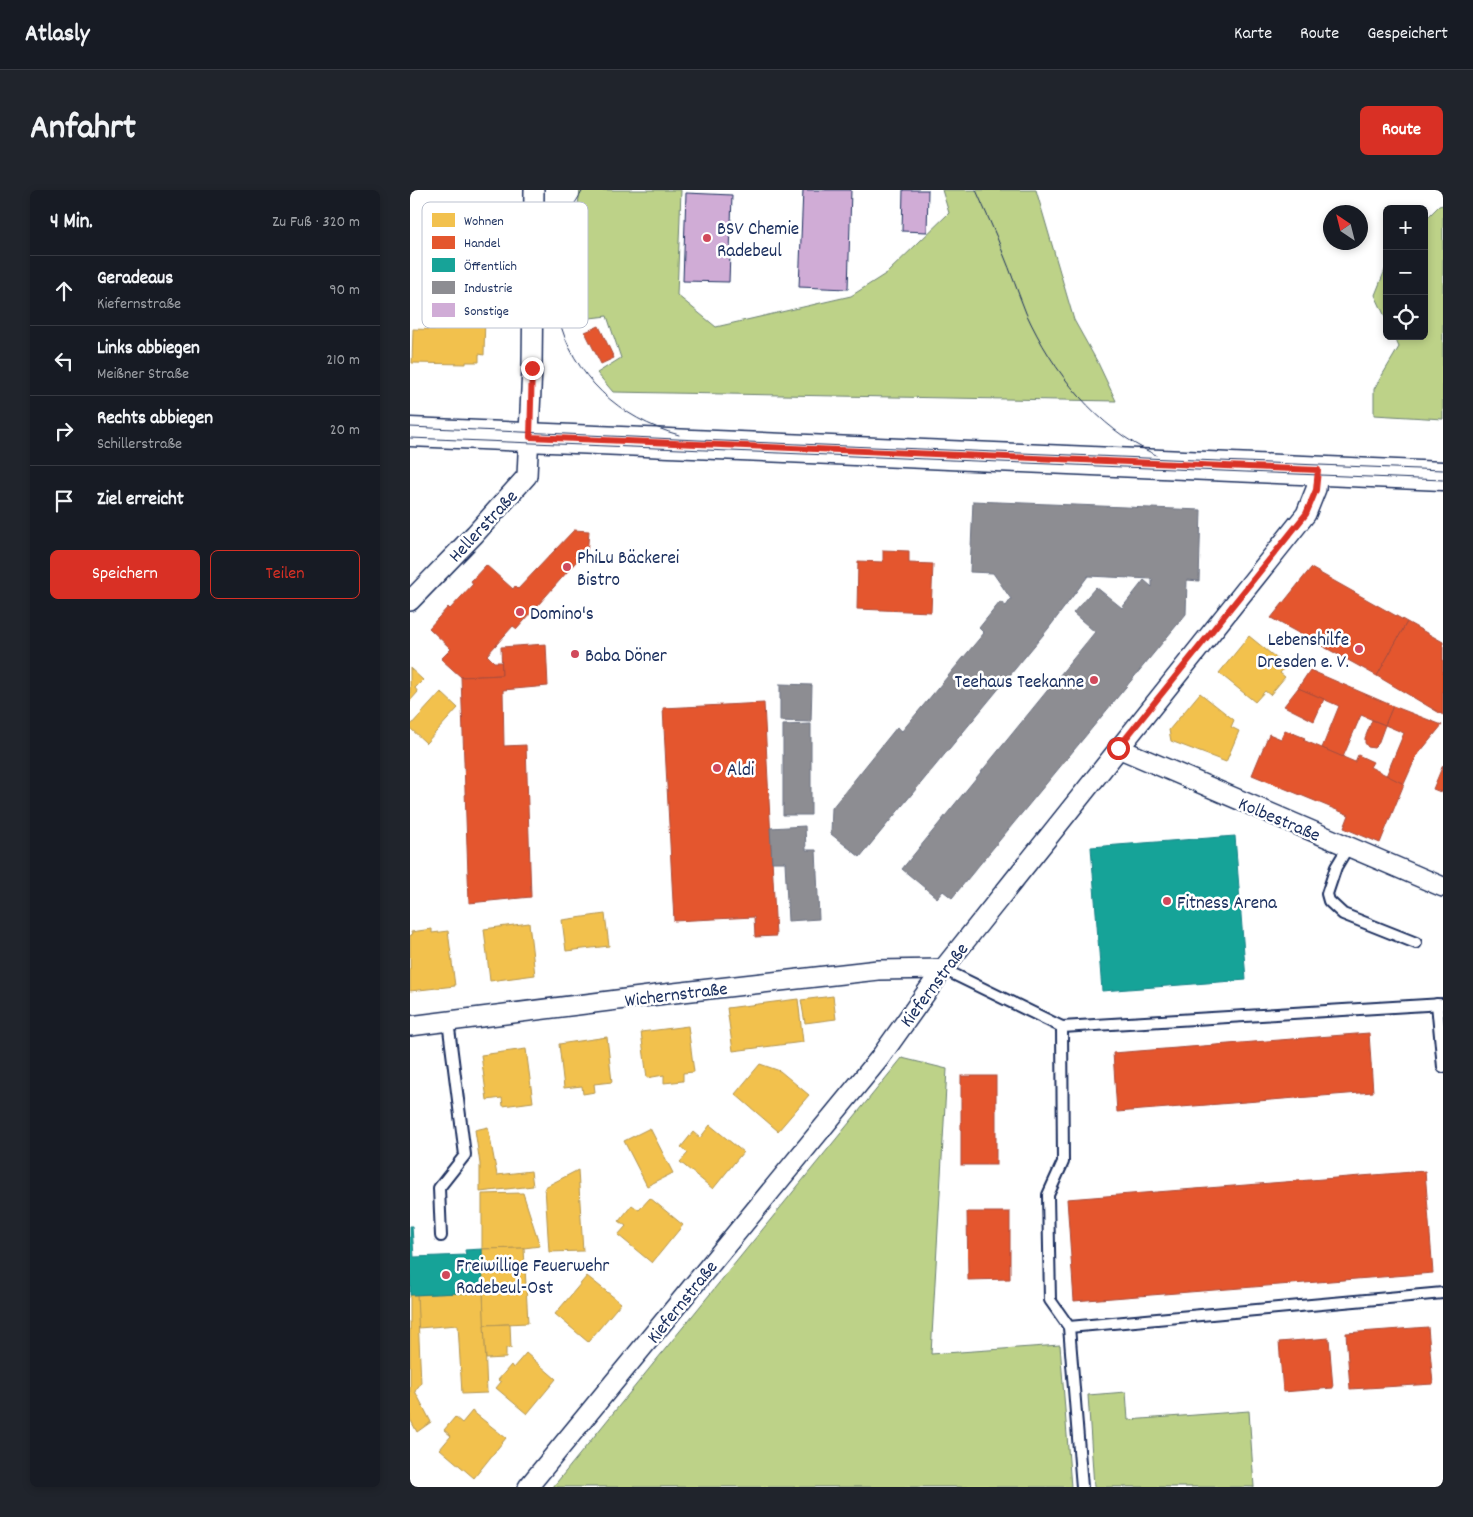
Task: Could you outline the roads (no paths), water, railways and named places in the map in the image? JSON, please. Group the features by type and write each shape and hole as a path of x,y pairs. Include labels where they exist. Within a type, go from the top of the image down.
{"main road":[{"path":"410,432 1443,476"}],"street":[{"name":"Hellerstraße","path":"410,601 475,534 527,476 530,437 532,328"},
{"name":"Kiefernstraße","path":"528,1487 879,1059 943,969 1306,514 1316,490 1318,470"},
{"name":"Kolbestraße","path":"1118,748 1443,887"},
{"name":"Wichernstraße","path":"410,1026 868,971 943,969"}],"lane":[{"path":"1348,847 1336,867 1327,894 1329,902 1343,914 1416,943"},
{"path":"943,969 1062,1027 1440,1004 1443,1067"},
{"path":"441,1236 439,1188 465,1155 448,1021"},
{"path":"1062,1027 1063,1162 1048,1195 1050,1300 1069,1327 1082,1487"},
{"path":"1069,1327 1443,1293"}],"tram line":[{"path":"576,202 583,190"},
{"path":"976,190 997,237 1026,313 1049,356 1063,377 1096,414 1115,430 1135,444 1156,455"},
{"path":"562,328 575,357 587,376 602,392 618,406 637,418 657,428 679,435"},
{"path":"410,427 1443,470"},
{"path":"410,438 1443,480"}],"place":[{"name":"BSV Chemie Radebeul","path":"707,238"},
{"name":"PhiLu Bäckerei Bistro","path":"567,567"},
{"name":"Domino's","path":"520,612"},
{"name":"Lebenshilfe Dresden e. V.","path":"1359,649"},
{"name":"Baba Döner","path":"575,654"},
{"name":"Teehaus Teekanne","path":"1094,680"},
{"name":"Aldi","path":"717,768"},
{"name":"Fitness Arena","path":"1167,901"},
{"name":"Freiwillige Feuerwehr Radebeul-Ost","path":"446,1275"}]}
